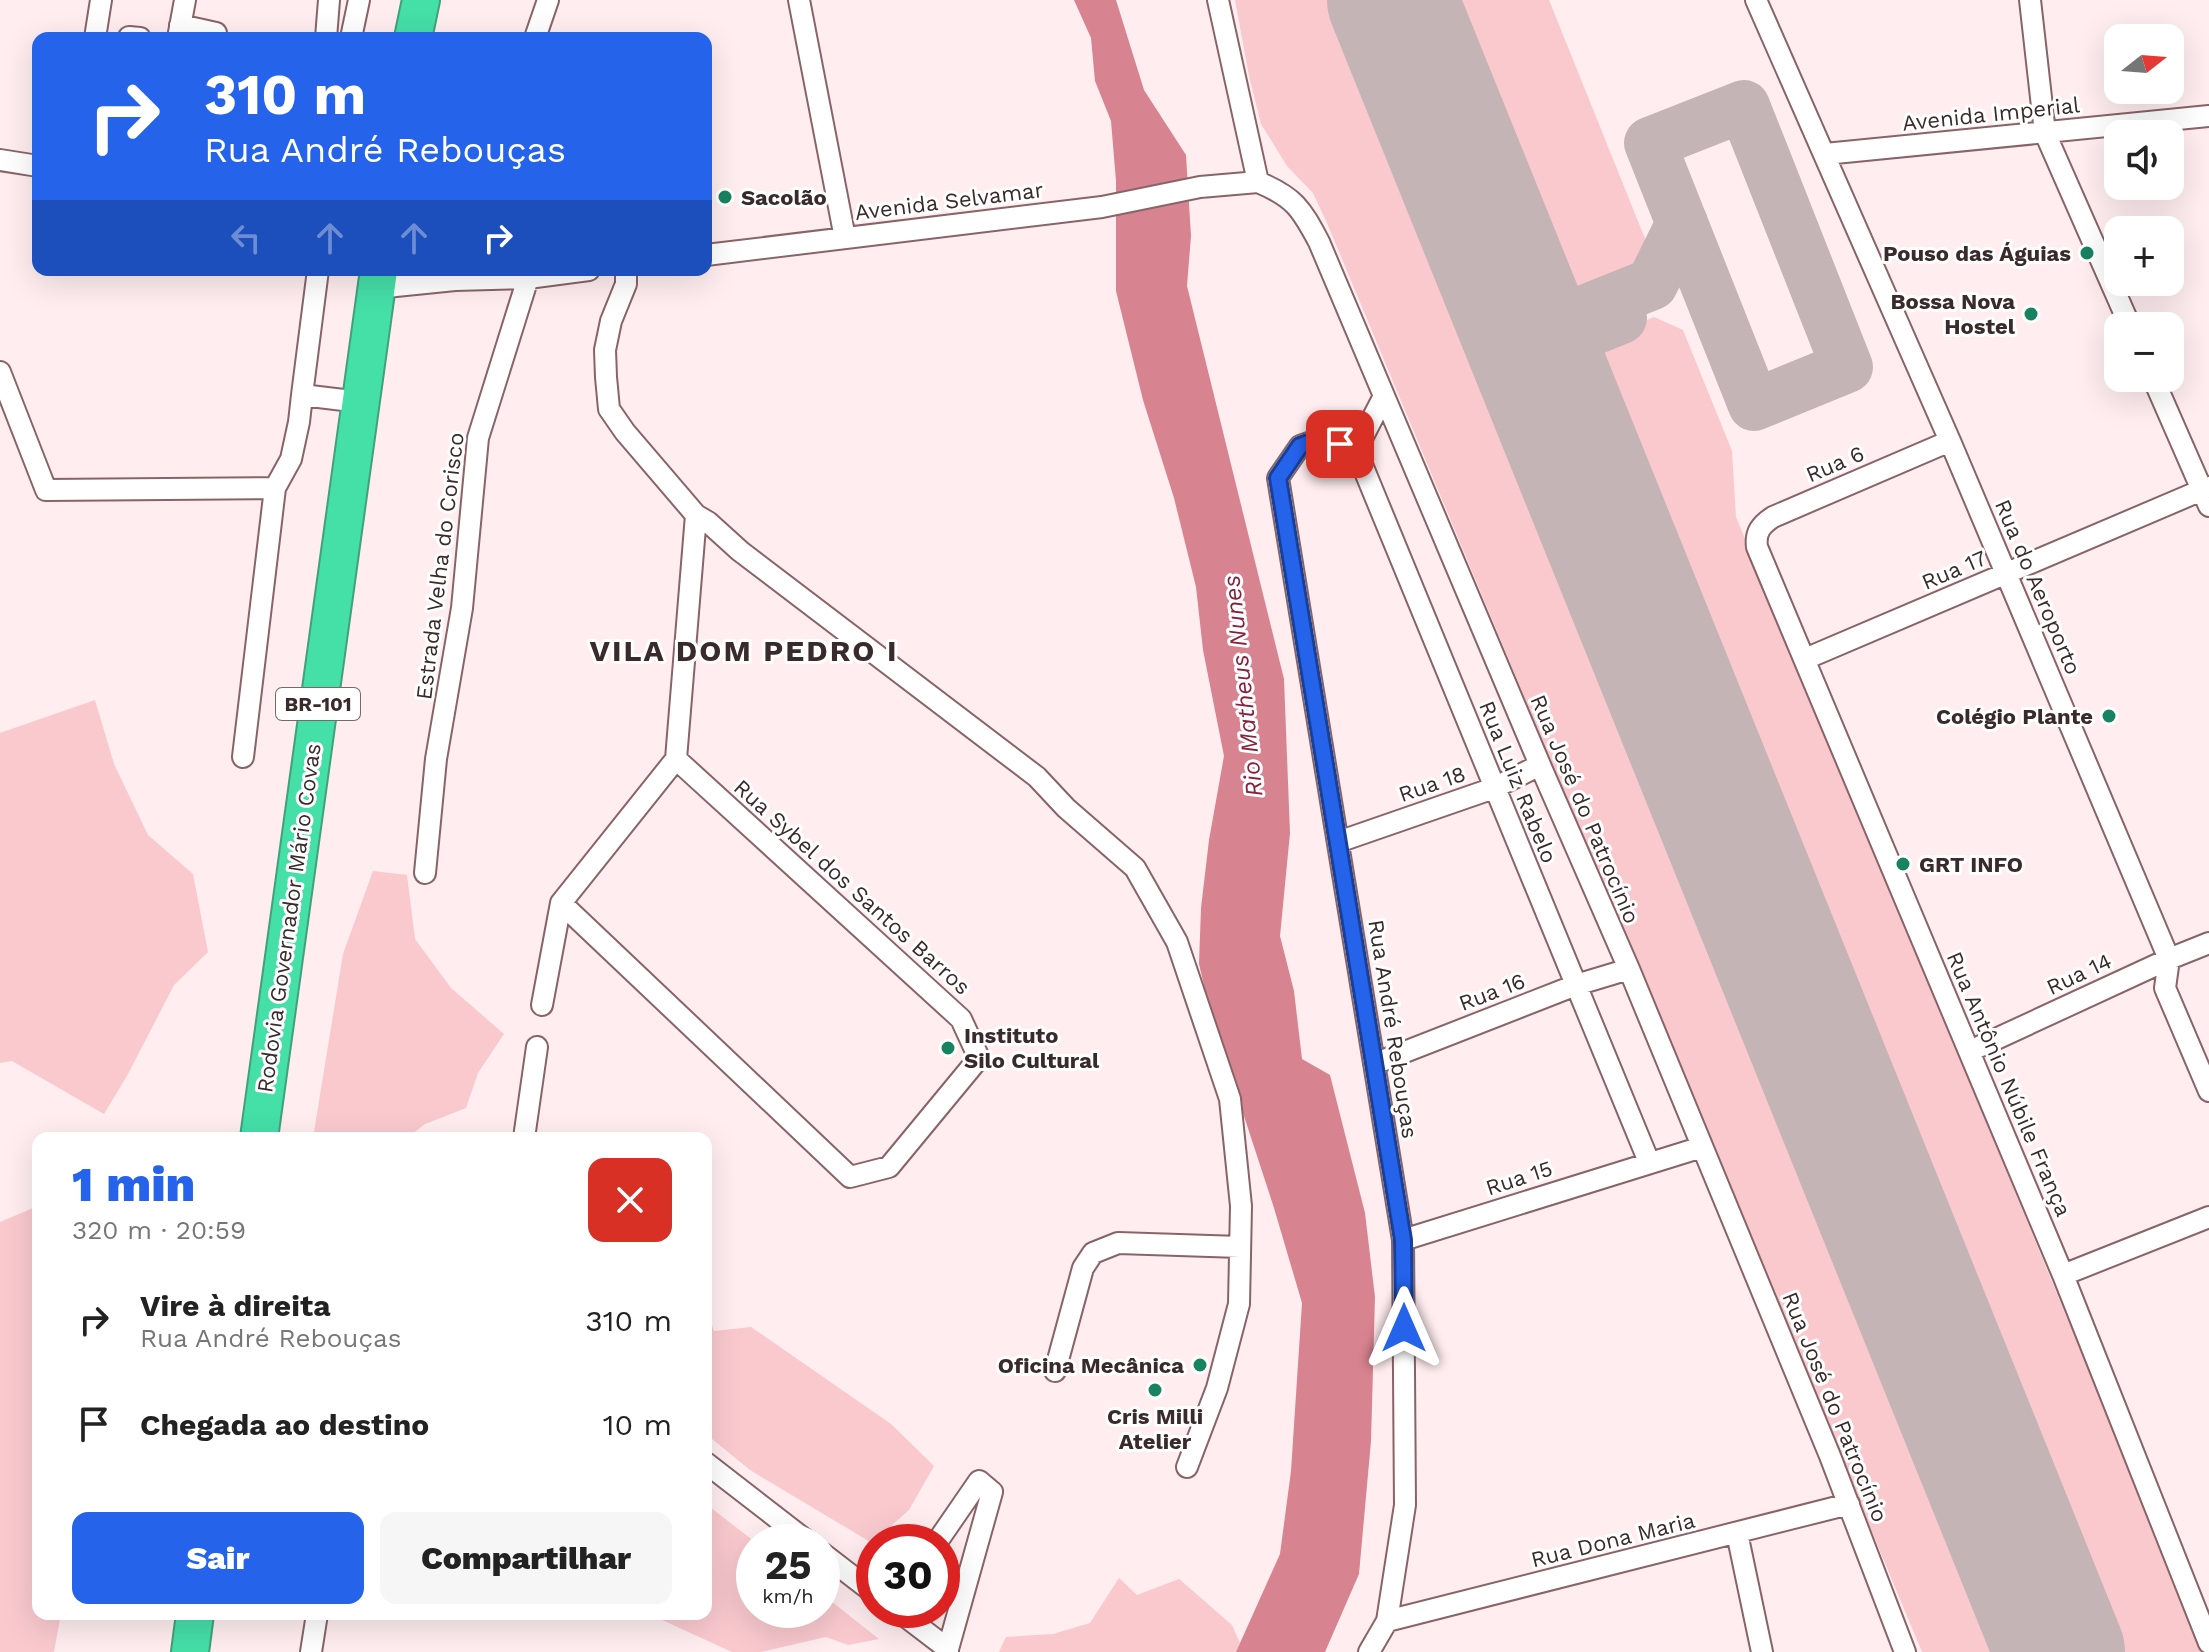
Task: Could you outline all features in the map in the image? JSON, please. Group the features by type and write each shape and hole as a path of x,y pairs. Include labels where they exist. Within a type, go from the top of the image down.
{"highway":[{"path":"414,32 421,0"},
{"name":"Rodovia Governador Mário Covas","path":"260,1132 377,279"},
{"path":"190,1652 194,1620"}],"street":[{"path":"96,32 101,0"},
{"path":"179,31 185,0"},
{"path":"326,32 329,0"},
{"path":"352,32 359,0"},
{"path":"537,32 548,0"},
{"path":"799,0 845,238"},
{"path":"1218,0 1258,182"},
{"name":"Rua do Aeroporto","path":"1756,0 1950,441 2169,959 2165,988 2208,1088"},
{"path":"2030,0 2045,133 2124,312"},
{"name":"Avenida Imperial","path":"1825,154 2209,116"},
{"path":"0,160 32,165"},
{"name":"Avenida Selvamar","path":"712,254 1102,207 1200,187 1258,182"},
{"name":"Rua José do Patrocínio","path":"1258,182 1288,196 1305,214 1319,242 1629,969 1849,1504 1905,1652"},
{"path":"243,757 275,488 291,459 299,422 317,276"},
{"path":"377,279 430,276"},
{"name":"Estrada Velha do Corisco","path":"425,873 436,759 462,608 478,438 527,276"},
{"path":"626,276 605,350 609,409 625,432 696,515 1037,777 1066,808 1135,868 1177,942 1230,1099 1241,1206 1239,1304 1217,1388 1187,1467"},
{"path":"0,372 46,490 275,488"},
{"path":"2160,392 2207,494"},
{"path":"302,395 360,402"},
{"path":"1356,450 1384,396"},
{"name":"Rua André Rebouças","path":"1356,450 1325,437 1300,446 1278,478 1403,1240 1405,1505 1387,1621 1369,1652"},
{"name":"Rua 6","path":"1757,547 1758,530 1773,517 1950,441"},
{"name":"Rua Luiz Rabelo","path":"1356,450 1649,1162"},
{"name":"Rua 17","path":"1805,659 2207,494"},
{"path":"542,1005 561,903 676,759 696,515"},
{"name":"Rua Antônio Núbile França","path":"1757,547 2063,1275 2209,1643"},
{"name":"Rua Sybel dos Santos Barros","path":"561,903 850,1177 889,1167 979,1058 961,1019 676,759"},
{"name":"Rua 18","path":"1338,842 1494,788 1540,765"},
{"name":"Rua 14","path":"1970,1051 2209,943"},
{"name":"Rua 16","path":"1374,1064 1576,985 1629,969"},
{"path":"525,1132 537,1047"},
{"name":"Rua 15","path":"1403,1240 1702,1147"},
{"path":"2063,1275 2209,1217"},
{"path":"1055,1371 1083,1268 1093,1253 1118,1243 1240,1247"},
{"path":"712,1468 785,1524"},
{"path":"949,1524 979,1481 992,1492 960,1608"},
{"name":"Rua Dona Maria","path":"1387,1621 1849,1504"},
{"path":"1737,1533 1762,1652"},
{"path":"840,1567 856,1579"},
{"path":"311,1652 316,1620"},
{"path":"919,1628 948,1651 954,1628"}],"shaded area":[{"path":"1235,0 1356,0 2025,1652 1922,1652 1327,223 1313,193 1287,166 1261,124"},
{"path":"1427,0 1549,0 1650,251 1639,277 1567,305 1544,290"},
{"path":"1654,317 1683,330 1732,451 1736,517 2205,1652 2095,1652 1575,369 1589,344"},
{"path":"95,700 114,764 148,835 193,874 208,952 174,985 104,1114 12,1061 0,1063 0,733"},
{"path":"373,871 407,875 415,939 451,988 504,1034 478,1073 466,1108 425,1124 415,1132 314,1132 343,954"},
{"path":"32,1209 32,1620 60,1620 54,1652 0,1652 0,1222"},
{"path":"712,1325 714,1331 751,1327 891,1424 934,1466 909,1510 893,1524 856,1524 856,1533 750,1470 712,1439"},
{"path":"712,1509 736,1527 736,1628 840,1628 840,1608 856,1621 856,1628 865,1628 879,1639 848,1645 826,1637 761,1652 732,1652 662,1620 712,1620"},
{"path":"1119,1578 1137,1595 1179,1579 1232,1625 1240,1643 1236,1652 999,1652 1006,1637 1053,1634 1090,1623"}],"water":[{"name":"Rio Matheus Nunes","path":"1074,0 1116,0 1144,90 1186,155 1191,236 1187,286 1284,679 1290,833 1280,936 1294,991 1302,1059 1330,1075 1365,1213 1375,1297 1371,1441 1359,1574 1325,1652 1236,1652 1280,1554 1291,1471 1302,1303 1211,1015 1199,964 1201,908 1209,840 1224,756 1203,650 1196,587 1116,291 1116,181 1111,121 1095,81 1091,38"}],"taxiway":[{"path":"1744,106 1847,367 1754,405 1650,143 1744,106"},
{"path":"1511,296 1567,318 1652,284 1682,223"},
{"path":"1544,377 1576,336 1621,318"}],"runway":[{"path":"1392,0 2060,1652"}],"place":[{"name":"Sacolão","path":"725,197"},
{"name":"Pouso das Águias","path":"2087,253"},
{"name":"Bossa Nova Hostel","path":"2031,314"},
{"name":"Colégio Plante","path":"2109,716"},
{"name":"GRT INFO","path":"1903,864"},
{"name":"Instituto Silo Cultural","path":"948,1048"},
{"name":"Oficina Mecânica","path":"1200,1365"},
{"name":"Cris Milli Atelier","path":"1155,1390"}],"district":[{"name":"VILA DOM PEDRO I","path":"744,650"}],"route":[{"path":"1340,444 1325,437 1300,446 1278,478 1403,1240 1404,1328"}]}
